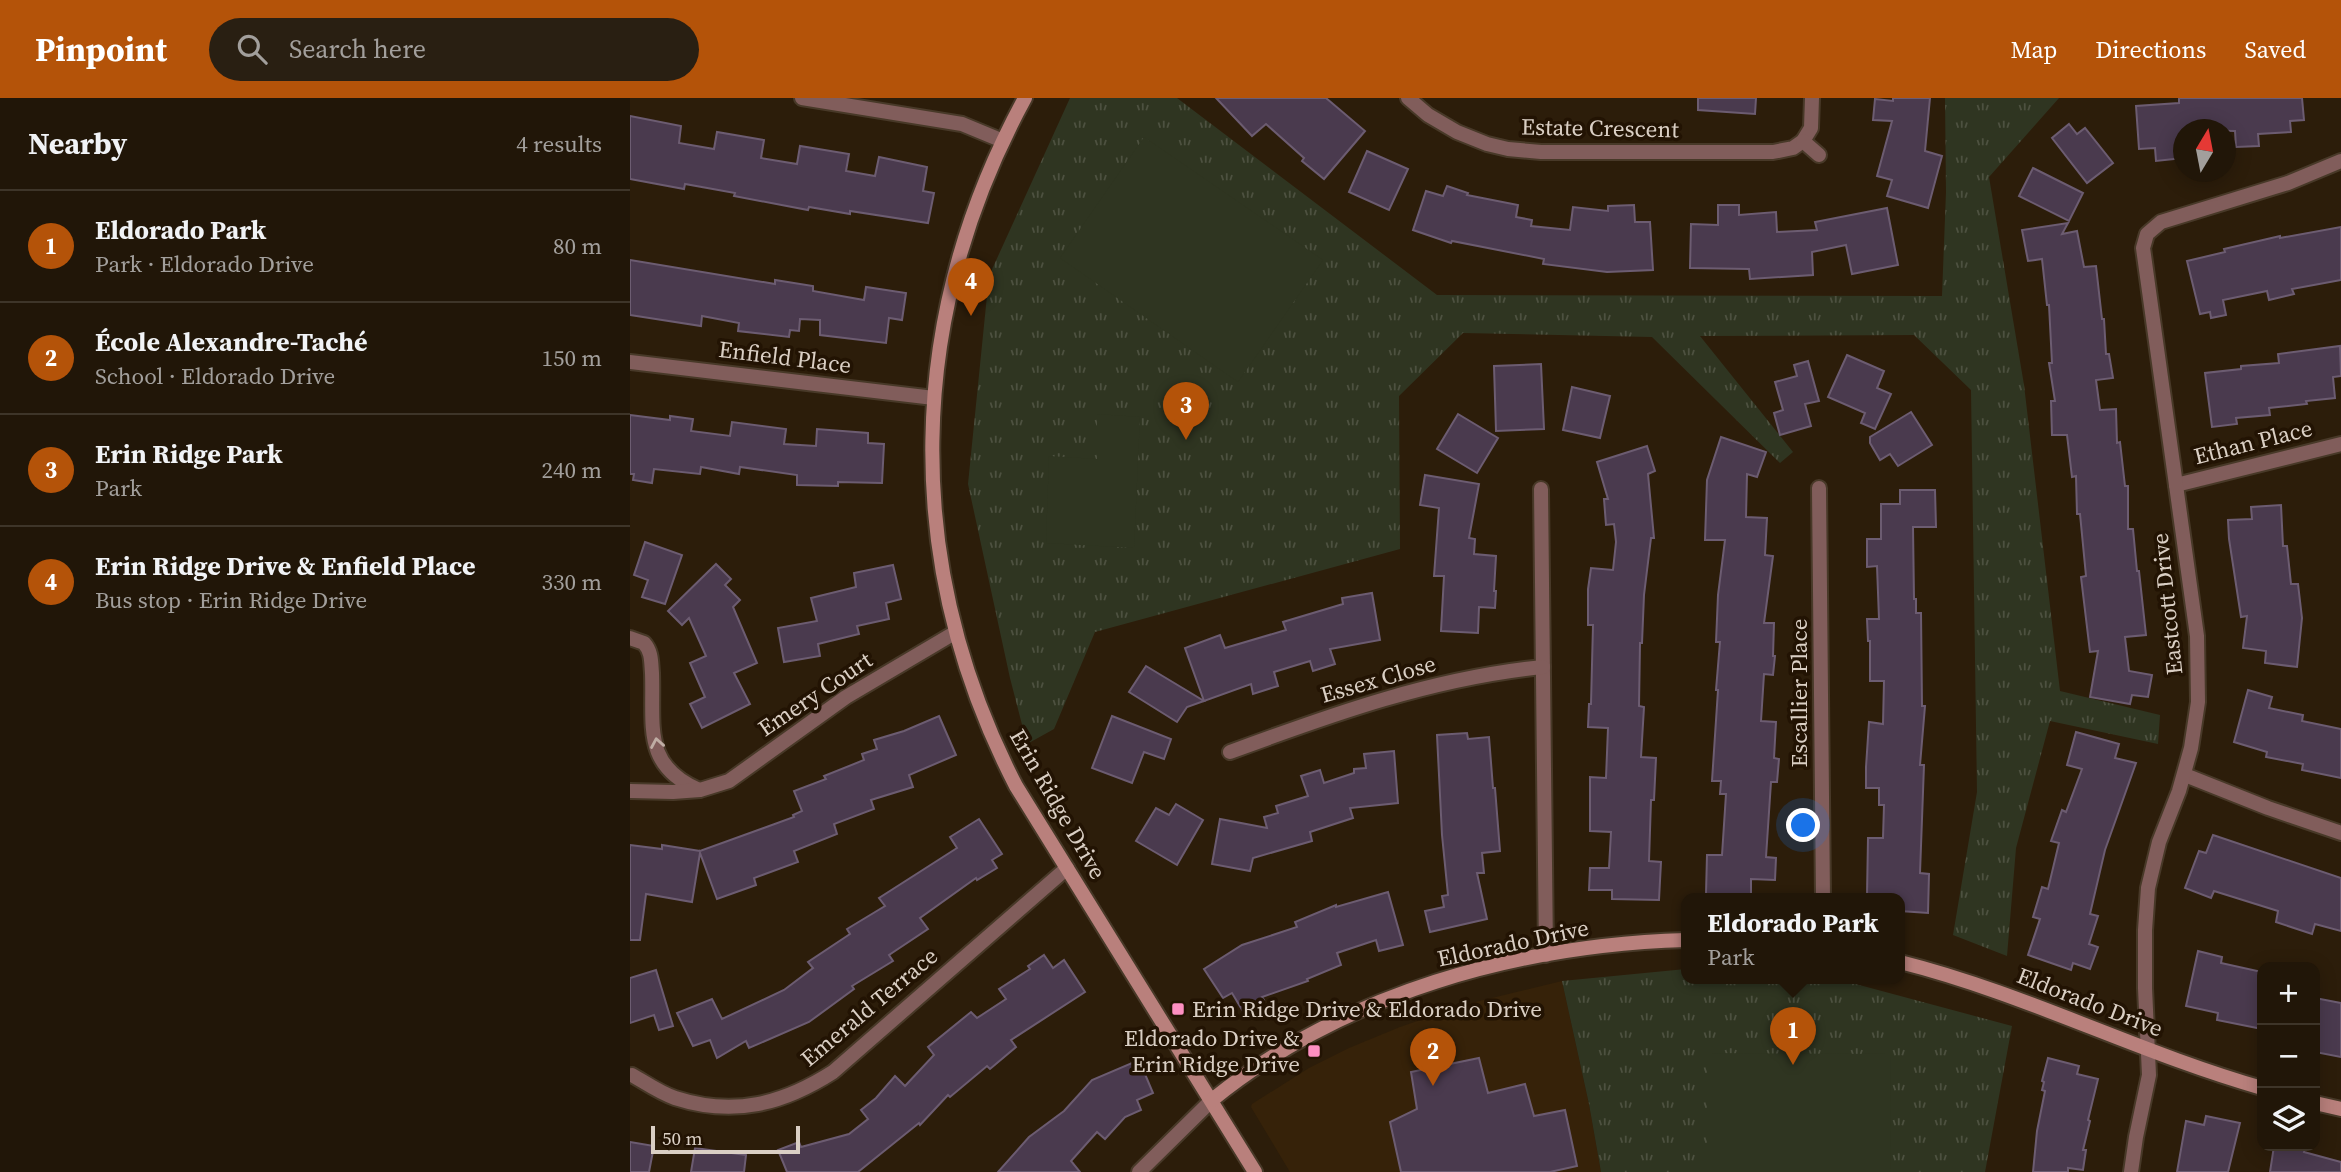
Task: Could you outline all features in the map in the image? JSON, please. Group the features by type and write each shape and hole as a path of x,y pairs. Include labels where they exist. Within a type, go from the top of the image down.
{"street":[{"path":"803,98 962,124 1003,141"},
{"name":"Erin Ridge Drive","path":"1025,98 985,180 957,265 942,335 934,398 934,510 956,632 978,701 1004,761 1034,817 1255,1172"},
{"name":"Estate Crescent","path":"1408,98 1457,132 1487,144 1516,150 1773,152 1793,148 1803,141"},
{"path":"1812,98 1811,128 1803,141 1819,155"},
{"name":"Eastcott Drive","path":"2132,1172 2136,1137 2149,1075 2145,1023 2148,888 2159,842 2185,775 2196,725 2199,679 2197,636 2143,248 2147,234 2170,219 2288,183 2341,161"},
{"name":"Enfield Place","path":"630,362 934,398"},
{"name":"Ethan Place","path":"2176,485 2341,444"},
{"name":"Escallier Place","path":"1819,488 1823,893"},
{"path":"1541,489 1546,955"},
{"name":"Emery Court","path":"630,791 700,790 729,781 846,697 956,632"},
{"path":"630,638 644,643 651,655 655,741 659,757 674,777 700,790"},
{"name":"Essex Close","path":"1230,752 1347,709 1424,687 1543,667"},
{"path":"2185,775 2341,833"},
{"name":"Emerald Terrace","path":"632,1075 676,1099 714,1105 752,1105 803,1090 834,1072 1067,868"},
{"name":"Eldorado Drive","path":"1212,1100 1237,1080 1293,1045 1377,1003 1474,970 1546,955 1681,940"},
{"name":"Eldorado Drive","path":"1905,963 1997,990 2148,1050 2257,1086"},
{"path":"1139,1172 1212,1100"},
{"path":"2320,1104 2341,1110"}],"shaded area":[{"path":"1562,981 1601,1172 1290,1172 1251,1107 1309,1068 1400,1027 1467,1004"}],"green space":[{"path":"1070,98 1177,98 1437,295 1942,296 1946,192 1945,98 2059,98 1989,177 2024,385 2060,691 2160,715 2158,744 2050,721 2016,848 2007,956 1953,935 1977,792 1971,390 1914,335 1700,336 1793,452 1780,463 1652,337 1463,333 1399,396 1400,549 1095,632 1054,729 1027,744 968,484 989,276"},
{"path":"1144,137 1323,260 1238,382 1060,258"},
{"path":"1097,414 1140,417 1134,548 1046,543 1049,456 1097,459"},
{"path":"1681,969 1681,984 1856,984 2012,1026 1985,1172 1601,1172 1562,981"},
{"path":"1707,1053 1891,1054 1890,1172 1707,1172"}],"building":[{"path":"1216,98 1326,98 1365,131 1324,179 1266,124 1252,136"},
{"path":"1698,98 1756,98 1755,114 1698,110"},
{"path":"1893,98 1930,98 1925,151 1942,156 1928,208 1887,196 1892,180 1877,176 1892,121 1873,120 1875,99 1893,101"},
{"path":"2179,98 2302,98 2304,120 2290,121 2291,132 2258,134 2259,146 2236,147 2236,119 2173,119 2173,159 2156,161 2155,148 2139,149 2136,106 2179,103"},
{"path":"630,116 681,126 679,143 714,149 717,132 764,140 761,158 797,164 800,146 849,154 846,171 875,176 879,157 927,167 923,191 934,193 928,223 850,211 850,214 809,207 808,210 685,184 684,189 630,179"},
{"path":"2069,124 2077,134 2085,128 2113,163 2087,183 2052,138"},
{"path":"1367,151 1408,169 1389,210 1349,192"},
{"path":"2033,168 2083,193 2069,221 2019,196"},
{"path":"1447,186 1468,193 1467,195 1518,205 1516,217 1532,220 1531,226 1570,230 1573,207 1608,211 1608,206 1634,205 1635,222 1650,222 1653,270 1607,272 1543,264 1544,259 1452,241 1451,243 1413,230 1426,191 1443,196"},
{"path":"1718,205 1739,205 1739,215 1776,212 1777,232 1817,230 1815,222 1887,208 1898,265 1852,274 1846,245 1812,252 1813,275 1750,279 1749,269 1690,268 1691,224 1718,225"},
{"path":"2068,223 2062,234 2077,231 2084,267 2096,266 2106,354 2109,354 2113,378 2096,380 2100,410 2116,409 2117,443 2120,442 2125,486 2128,486 2128,529 2133,529 2139,571 2146,635 2125,637 2129,671 2152,675 2148,697 2132,695 2130,704 2090,697 2098,651 2090,652 2081,577 2086,576 2080,514 2077,514 2076,476 2072,477 2067,435 2052,435 2051,401 2055,401 2049,363 2052,363 2049,305 2042,259 2028,261 2022,230"},
{"path":"2341,227 2341,280 2292,289 2294,294 2269,300 2267,291 2223,300 2226,315 2211,318 2210,312 2200,314 2187,261 2280,236"},
{"path":"630,260 775,284 775,280 813,286 813,291 864,300 866,287 906,293 902,320 889,318 886,343 820,335 820,320 800,319 799,331 790,330 789,337 738,331 739,323 702,316 701,326 630,315"},
{"path":"2340,346 2341,376 2333,377 2335,398 2269,408 2270,415 2236,418 2237,424 2212,427 2205,373 2241,369 2241,366 2279,363 2278,354"},
{"path":"1847,355 1884,371 1877,388 1891,394 1875,429 1861,423 1865,413 1828,397"},
{"path":"1808,361 1819,401 1805,404 1811,426 1780,435 1774,413 1783,410 1775,382 1797,376 1794,365"},
{"path":"1541,364 1544,429 1496,431 1494,366"},
{"path":"1572,387 1610,396 1600,438 1563,430"},
{"path":"1911,412 1932,445 1898,466 1890,454 1880,460 1870,443 1870,437"},
{"path":"1458,414 1498,438 1477,473 1437,449"},
{"path":"630,415 670,420 670,416 693,419 691,431 730,436 732,422 786,429 784,444 816,446 817,429 868,433 868,443 884,444 882,483 797,485 797,475 740,467 739,474 701,467 700,474 654,469 652,483 633,480 634,474 630,474"},
{"path":"1721,437 1766,452 1757,477 1747,474 1746,517 1767,518 1765,555 1773,556 1764,623 1774,623 1775,656 1773,675 1764,674 1761,721 1776,722 1774,758 1779,759 1777,782 1771,782 1766,857 1776,858 1775,880 1751,879 1751,893 1706,893 1707,855 1722,855 1726,794 1720,794 1721,781 1712,781 1720,642 1716,642 1718,595 1725,540 1705,540 1707,480"},
{"path":"1647,446 1655,471 1648,474 1654,538 1651,538 1644,595 1639,706 1644,707 1641,757 1656,758 1654,800 1651,800 1649,861 1661,862 1659,900 1612,899 1612,890 1589,890 1590,868 1609,868 1611,832 1590,831 1590,777 1606,778 1608,728 1588,727 1593,625 1588,625 1588,589 1591,568 1613,570 1616,542 1614,524 1606,525 1604,499 1608,499 1597,462"},
{"path":"1425,475 1479,484 1469,538 1475,539 1474,554 1496,556 1496,591 1495,608 1479,607 1478,633 1441,631 1444,576 1434,576 1439,508 1420,505"},
{"path":"1900,490 1935,490 1936,527 1913,527 1914,599 1916,613 1921,613 1922,706 1925,706 1920,765 1924,765 1920,873 1929,874 1928,913 1905,911 1905,893 1867,893 1868,838 1883,838 1884,805 1879,805 1879,788 1866,788 1869,722 1883,724 1884,681 1870,681 1867,619 1879,619 1877,566 1867,567 1867,539 1881,539 1881,504 1900,504"},
{"path":"2281,505 2283,546 2287,546 2291,584 2298,584 2302,618 2297,667 2265,663 2266,651 2243,648 2247,616 2241,617 2229,539 2228,520 2252,519 2251,507"},
{"path":"645,542 682,555 665,604 642,597 648,580 634,575"},
{"path":"716,564 731,579 725,585 740,600 733,607 757,663 734,673 750,704 702,728 690,704 705,697 690,663 706,656 689,618 682,625 668,611"},
{"path":"893,565 901,599 886,603 889,619 857,626 859,634 818,644 820,656 784,662 778,628 817,621 811,598 856,587 854,573"},
{"path":"1372,593 1380,640 1330,649 1335,664 1313,671 1310,661 1274,672 1278,686 1253,694 1251,684 1204,701 1185,648 1220,635 1225,648 1286,630 1283,622 1343,604 1342,598"},
{"path":"1146,666 1204,701 1187,707 1177,722 1129,692"},
{"path":"2248,690 2272,697 2269,708 2303,715 2302,721 2341,729 2341,778 2302,770 2303,764 2266,757 2267,752 2234,742"},
{"path":"939,716 956,755 909,775 913,787 871,800 874,809 834,824 837,834 794,851 798,862 754,878 756,885 717,899 700,853 692,902 646,894 640,940 630,940 630,845 662,849 662,845 700,851 794,817 793,815 802,811 794,791 864,760 862,754 877,749 874,740"},
{"path":"1112,716 1171,739 1164,759 1144,752 1132,783 1092,768"},
{"path":"2076,732 2119,744 2115,758 2136,763 2105,850 2090,914 2098,916 2089,944 2098,947 2090,969 2073,963 2071,970 2028,955 2040,919 2033,917 2042,887 2048,889 2059,843 2051,841 2062,810 2066,812 2082,769 2067,765"},
{"path":"1467,733 1468,739 1489,737 1500,851 1482,853 1484,873 1477,873 1487,919 1430,932 1425,911 1444,907 1442,896 1448,895 1437,735"},
{"path":"1394,751 1398,803 1350,808 1353,818 1310,832 1312,841 1253,858 1250,871 1212,864 1220,819 1267,828 1264,817 1278,813 1276,806 1308,796 1301,776 1320,770 1324,783 1354,773 1354,769 1366,768 1364,754"},
{"path":"1176,804 1203,820 1177,865 1136,841 1156,808 1169,815"},
{"path":"979,819 1002,854 992,860 997,868 977,880 976,878 920,918 928,929 889,955 893,961 852,986 854,989 809,1022 749,1048 746,1041 717,1058 710,1040 693,1046 677,1013 712,999 722,1019 784,990 813,968 808,962 850,934 847,929 885,906 879,898 957,848 950,837"},
{"path":"2213,835 2341,878 2341,931 2315,924 2312,934 2276,922 2278,911 2214,891 2211,898 2185,888 2199,851 2206,853"},
{"path":"1388,892 1403,945 1379,951 1376,940 1337,953 1341,965 1307,979 1308,981 1262,997 1264,1000 1244,1013 1232,993 1223,998 1204,969 1242,945 1297,927 1295,922 1336,905"},
{"path":"2198,951 2222,957 2221,963 2257,971 2257,1028 2217,1020 2218,1013 2186,1006"},
{"path":"1044,955 1053,968 1064,960 1085,992 1011,1040 1016,1047 990,1069 987,1066 950,1097 948,1095 920,1125 919,1123 858,1172 787,1172 778,1150 799,1142 801,1147 849,1134 868,1119 861,1110 876,1098 895,1076 905,1086 934,1055 928,1047 971,1012 977,1018 1006,999 999,989 1030,969 1028,966"},
{"path":"656,970 673,1026 659,1030 654,1015 630,1023 630,978"},
{"path":"2320,999 2341,1003 2341,1057 2320,1053"},
{"path":"1479,1058 1488,1093 1525,1084 1534,1116 1565,1110 1577,1166 1550,1172 1401,1172 1390,1122 1417,1109 1411,1072"},
{"path":"2048,1058 2079,1066 2077,1074 2098,1079 2083,1150 2086,1150 2083,1170 2068,1168 2068,1172 2033,1172 2045,1091 2042,1090 2042,1081"},
{"path":"1139,1060 1153,1093 1137,1100 1141,1110 1125,1117 1105,1139 1097,1132 1071,1161 1080,1172 998,1172 1029,1137 1064,1111 1092,1080"},
{"path":"2206,1116 2240,1123 2228,1172 2177,1172 2186,1121 2204,1125"},
{"path":"630,1142 654,1146 649,1172 630,1172"},
{"path":"695,1148 746,1155 744,1172 691,1172"},
{"path":"2273,1151 2304,1151 2341,1162 2341,1172 2270,1172"}],"place":[{"name":"Erin Ridge Drive & Enfield Place","path":"971,316"},
{"name":"Erin Ridge Park","path":"1186,440"},
{"name":"Erin Ridge Drive & Eldorado Drive","path":"1178,1009"},
{"name":"Eldorado Drive & Erin Ridge Drive","path":"1314,1051"},
{"name":"Eldorado Park","path":"1793,1065"},
{"name":"École Alexandre-Taché","path":"1433,1086"}]}
